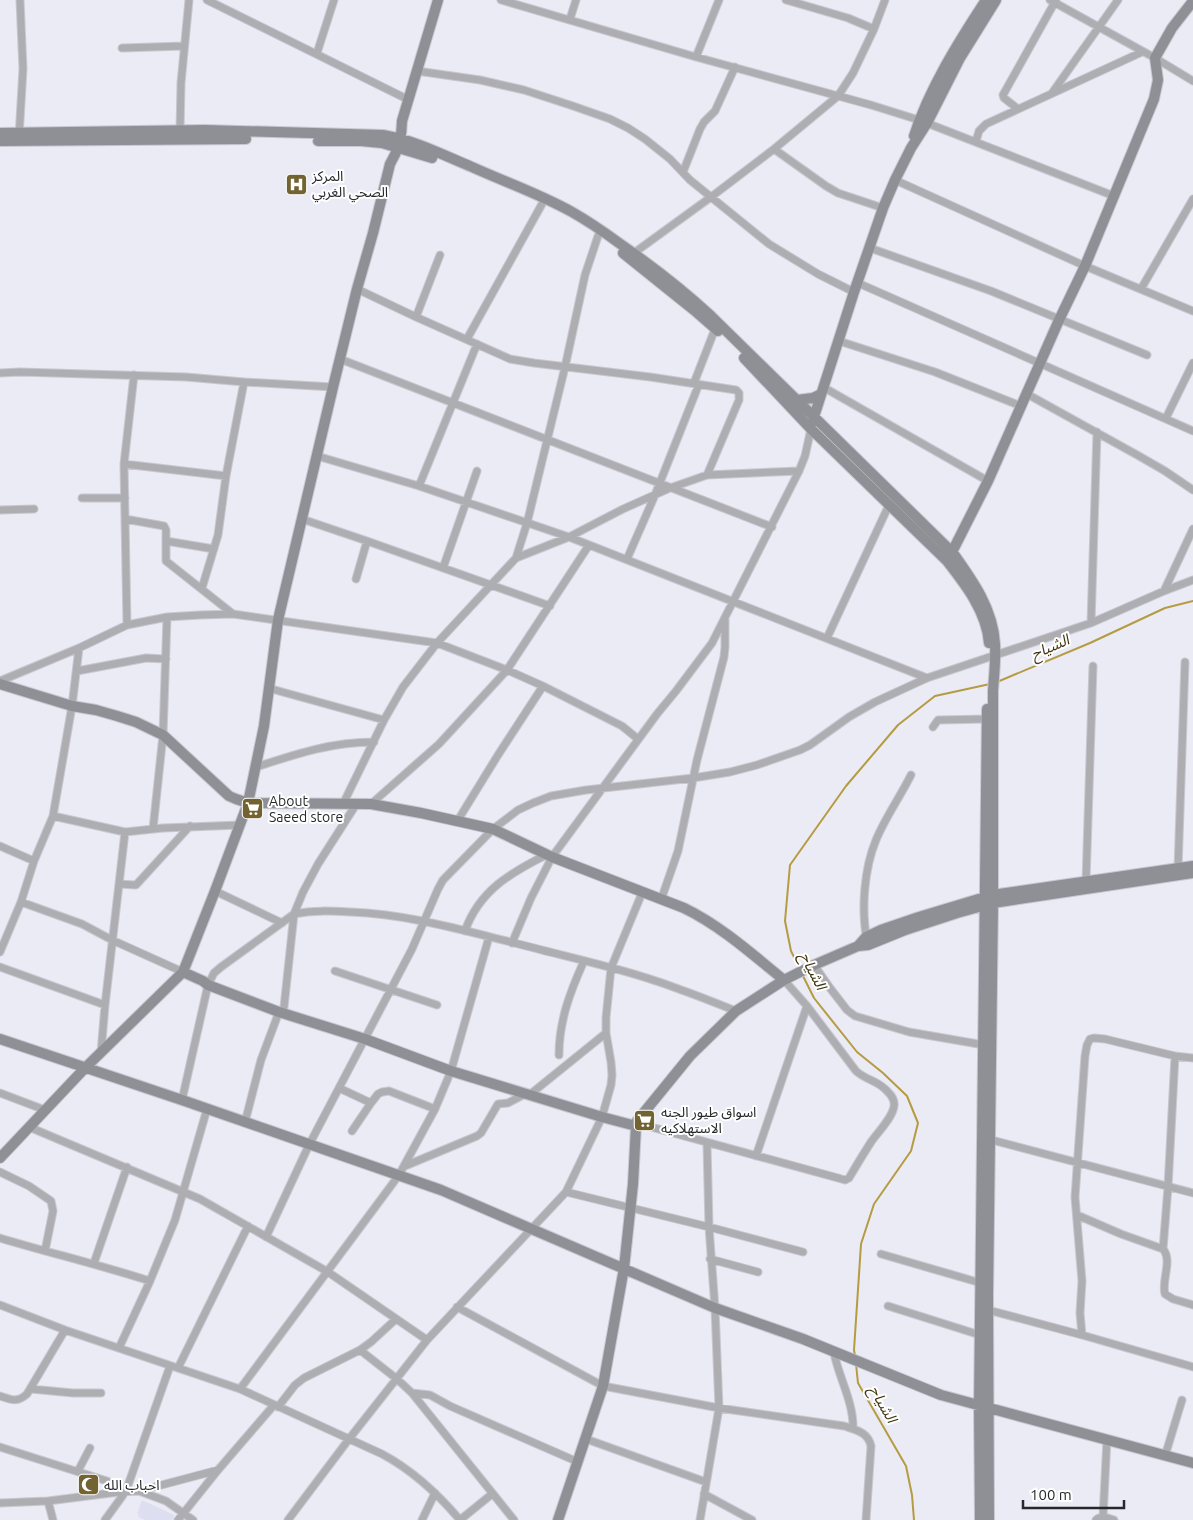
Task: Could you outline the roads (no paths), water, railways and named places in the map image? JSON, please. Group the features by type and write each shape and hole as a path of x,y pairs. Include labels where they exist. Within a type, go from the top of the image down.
{"main road":[{"path":"0,1158 85,1068 183,972 240,826 248,803 264,726 278,620 333,387 395,142 438,0"},
{"path":"811,429 883,208 951,56 986,0"},
{"path":"923,122 996,0"},
{"path":"950,557 988,480 1085,266 1154,99 1158,80 1155,58 1172,28 1193,1"},
{"path":"0,141 19,137 180,131 361,134 395,142 537,200 573,212 634,253 688,295 797,400 950,557 979,608 992,656 990,690 986,1139 980,1335 989,1520"},
{"path":"0,133 19,137 395,142"},
{"path":"537,200 598,236 661,283 715,329 811,429 889,505 950,557"},
{"path":"797,400 813,398 822,391"},
{"path":"0,683 72,706 96,710 136,722 163,735 229,796 236,800 248,803 344,802 372,804 458,820 493,829 548,856 684,908 716,926 788,978"},
{"path":"980,1520 988,1310 984,1045 989,900 987,719 990,690"},
{"path":"558,1520 603,1386 624,1268 639,1124 690,1056 736,1011 788,978 919,917 1086,880 1193,866"},
{"path":"989,900 1090,890 1193,874"},
{"path":"183,972 281,1009 529,1093 639,1124"},
{"path":"0,1039 441,1190 715,1308 762,1324 941,1395 1193,1463"}],"street":[{"path":"19,137 23,69 20,0"},
{"path":"180,131 180,93 189,0"},
{"path":"207,0 317,53 408,100"},
{"path":"317,53 334,0"},
{"path":"501,0 923,122 1114,196"},
{"path":"570,19 576,0"},
{"path":"696,57 719,0"},
{"path":"786,0 848,18 874,29"},
{"path":"634,253 774,149 838,96 853,73 874,29 885,0"},
{"path":"1052,94 1118,0"},
{"path":"1018,109 1004,98 1003,95 1053,1 1193,81"},
{"path":"122,48 184,46"},
{"path":"976,142 979,131 986,124 1142,52"},
{"path":"683,172 700,129 715,111 735,67"},
{"path":"417,71 480,80 524,90 610,119 646,139 711,197 769,244 818,274 856,287 1041,362 1193,431"},
{"path":"774,149 838,193 883,208"},
{"path":"895,180 1085,266 1193,311"},
{"path":"1140,289 1193,199"},
{"path":"467,339 537,200"},
{"path":"344,802 384,720 403,687 437,643 516,558 527,523 585,275 598,236"},
{"path":"870,248 991,291 1147,355"},
{"path":"416,317 440,255"},
{"path":"357,290 518,361 697,383 736,390 739,396 707,474"},
{"path":"627,559 659,483 697,383 715,329"},
{"path":"839,341 935,372 1021,406"},
{"path":"419,486 477,344"},
{"path":"340,359 772,527"},
{"path":"1166,418 1193,363"},
{"path":"0,373 186,377 333,387"},
{"path":"126,625 124,464 134,375"},
{"path":"202,588 222,514 226,476 244,382"},
{"path":"822,391 988,480"},
{"path":"1027,394 1165,471 1193,490"},
{"path":"512,943 548,856 703,656 725,618 799,471 805,456 811,429"},
{"path":"1091,623 1097,432"},
{"path":"317,456 419,486 568,537 927,678"},
{"path":"124,464 226,476"},
{"path":"443,568 477,471"},
{"path":"516,558 568,537 654,495 707,474 799,471"},
{"path":"82,498 125,498"},
{"path":"827,638 889,505"},
{"path":"0,510 34,509"},
{"path":"125,519 164,526 166,530 166,561 233,614"},
{"path":"302,519 550,606"},
{"path":"1164,591 1193,530"},
{"path":"166,541 214,549"},
{"path":"356,580 367,541"},
{"path":"372,804 440,744 507,670 589,545"},
{"path":"266,1237 309,1145 412,949 433,898 443,880 493,829 512,813 551,796 603,787 694,778 757,765 810,745 849,717 875,702 927,678 1091,623 1193,580"},
{"path":"0,683 126,625 166,617 233,614 437,643 543,686 622,726 638,739"},
{"path":"153,829 163,735 166,617"},
{"path":"661,900 678,851 694,778 696,760 724,657 725,618"},
{"path":"0,952 53,816 72,706 79,648"},
{"path":"77,671 146,658 166,659"},
{"path":"1178,869 1185,662"},
{"path":"1086,880 1093,666"},
{"path":"458,820 543,686"},
{"path":"268,688 384,720"},
{"path":"933,727 938,720 987,719"},
{"path":"256,767 302,752 336,744 374,742"},
{"path":"864,943 864,906 870,858 881,830 911,775"},
{"path":"245,1122 261,1060 281,1009 294,914 318,864 357,803"},
{"path":"53,816 125,832 190,826 240,826"},
{"path":"119,884 136,885 190,826"},
{"path":"101,1053 125,832"},
{"path":"0,846 34,861"},
{"path":"465,931 473,912 493,888 514,872 548,856"},
{"path":"215,891 282,923"},
{"path":"288,1520 427,1340 566,1192 602,1115 612,1075 606,1034 606,1011 611,968 642,893"},
{"path":"21,902 66,918 183,972"},
{"path":"182,1100 207,982 221,967 294,914 308,911 359,912 425,921 611,968 675,987 736,1011"},
{"path":"240,1389 405,1166 434,1109 452,1067 489,937"},
{"path":"558,1055 559,1038 570,992 584,961"},
{"path":"812,966 841,1003 855,1016 909,1032 984,1045"},
{"path":"0,968 105,1005"},
{"path":"335,971 437,1005"},
{"path":"639,1124 845,1180 849,1178 893,1109 893,1098 877,1082 864,1078 856,1071 788,978"},
{"path":"756,1156 807,1006"},
{"path":"405,1166 477,1136 498,1104 508,1103 529,1093 606,1034"},
{"path":"1082,1335 1080,1313 1081,1265 1075,1197 1087,1046 1090,1039 1105,1039 1176,1056 1193,1058"},
{"path":"1176,1056 1163,1249 1167,1258 1164,1286 1165,1294 1173,1299 1193,1305"},
{"path":"339,1088 371,1103"},
{"path":"352,1131 371,1103 382,1092 389,1091 434,1109"},
{"path":"0,1093 45,1110"},
{"path":"119,1348 150,1281 175,1220 207,1109"},
{"path":"29,1126 184,1191 328,1272 427,1340"},
{"path":"986,1139 1193,1193"},
{"path":"700,1520 719,1408 715,1308 710,1259 707,1144"},
{"path":"94,1264 127,1167"},
{"path":"0,1172 30,1186 51,1201 53,1211 45,1251"},
{"path":"566,1192 803,1252"},
{"path":"1077,1215 1163,1249"},
{"path":"178,1368 248,1226"},
{"path":"0,1238 150,1281"},
{"path":"881,1254 981,1283"},
{"path":"710,1259 758,1272"},
{"path":"0,1305 65,1330 240,1389 349,1439 398,1462 435,1493 460,1520 492,1494"},
{"path":"888,1306 980,1335"},
{"path":"457,1307 603,1386 719,1408 822,1422 853,1429 866,1435 871,1446 866,1520"},
{"path":"988,1310 1193,1367"},
{"path":"178,1520 218,1470 295,1385 304,1378 360,1350 396,1319"},
{"path":"0,1396 18,1400 27,1394 65,1330"},
{"path":"360,1350 412,1393 514,1520"},
{"path":"834,1353 854,1417 853,1429"},
{"path":"105,1520 123,1492 170,1366"},
{"path":"31,1389 73,1393 101,1393"},
{"path":"412,1393 430,1396 578,1462"},
{"path":"1165,1456 1182,1400"},
{"path":"586,1439 706,1482"},
{"path":"1107,1439 1099,1518 1114,1520"},
{"path":"0,1446 107,1481 123,1492"},
{"path":"78,1471 90,1448"},
{"path":"0,1503 48,1501 139,1490 218,1470"},
{"path":"139,1490 158,1497 194,1520"},
{"path":"422,1520 435,1493"},
{"path":"704,1494 752,1520"},
{"path":"48,1501 53,1520"}],"waterway":[{"name":"الشياح","path":"997,682 1090,643 1165,608 1193,601"},
{"name":"الشياح","path":"800,969 791,951 785,921 790,865 846,786 898,725 935,696 990,684"},
{"name":"الشياح","path":"803,976 814,998 857,1052 907,1096 918,1123 911,1151 874,1204 861,1244 855,1356"},
{"name":"الشياح","path":"856,1364 858,1383 906,1466 912,1495 914,1520"}],"place":[{"name":"المركز الصحي الغربي","path":"296,184"},
{"name":"About Saeed store","path":"253,809"},
{"name":"اسواق طيور الجنه الاستهلاكيه","path":"645,1120"},
{"name":"احباب الله","path":"88,1485"}]}
